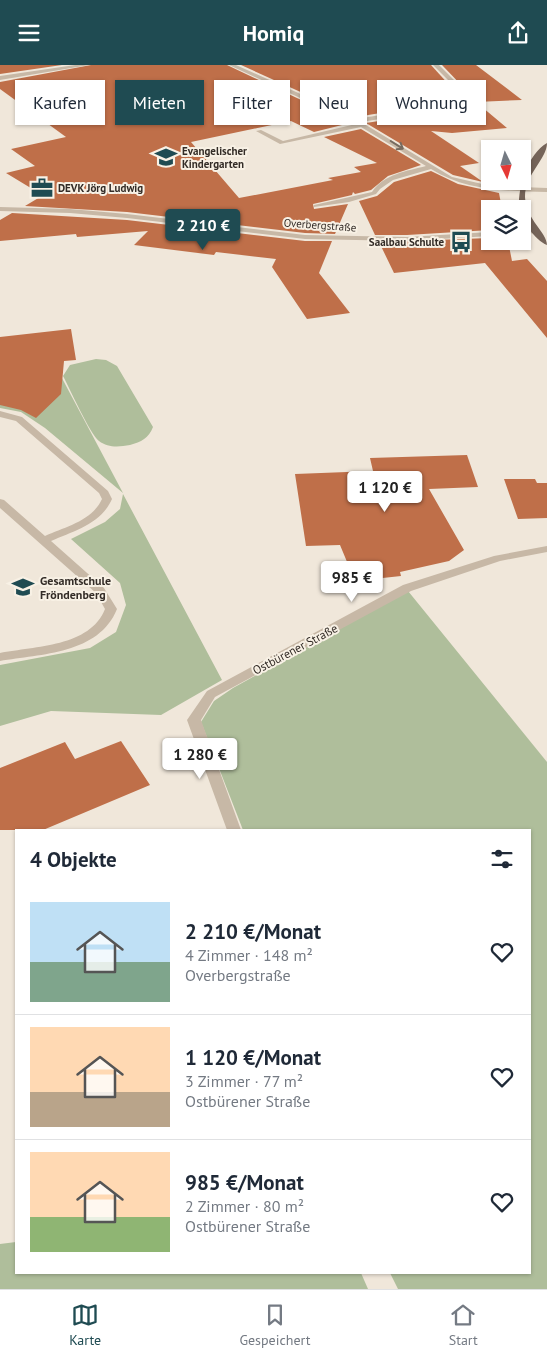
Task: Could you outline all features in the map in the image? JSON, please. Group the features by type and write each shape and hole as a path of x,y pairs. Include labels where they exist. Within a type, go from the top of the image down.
{"main road":[{"path":"531,169 547,145"},
{"path":"520,190 525,217 534,231 547,243"}],"street":[{"path":"0,78 86,65"},
{"path":"232,65 300,96"},
{"path":"367,119 456,105 467,100 462,91 436,65"},
{"path":"0,71 11,77"},
{"path":"259,131 282,143 362,125 450,178 481,185"},
{"path":"316,206 374,193 377,187 391,179 431,167"},
{"path":"531,190 547,190"},
{"name":"Overbergstraße","path":"0,209 70,211 127,216 305,237 407,239 481,235"},
{"path":"0,414 19,419 103,491 107,499 105,508 93,517 44,540"},
{"path":"0,502 100,591 111,609 106,622 90,635 60,645 0,657"},
{"name":"Ostbürener Straße","path":"234,829 194,720 211,694 407,588 498,558 547,549"}],"green space":[{"path":"96,359 106,360 117,366 153,427 147,437 141,441 122,446 106,445 95,437 86,421 63,376 70,365"},
{"path":"55,365 123,493 45,428 21,412 0,408 0,370"},
{"path":"123,494 222,680 161,715 51,711 0,726 0,665 90,648 116,632 126,605 120,583 71,539 105,522 120,509"},
{"path":"408,591 547,762 547,1289 398,1289 390,1274 531,1274 531,829 243,829 201,722 214,701 233,688"},
{"path":"15,1242 15,1274 361,1274 368,1289 0,1289 0,1244"}],"building":[{"path":"0,65 62,65 0,74"},
{"path":"91,65 227,65 259,80 214,80 214,125 272,125 191,142 239,198 333,180 328,178 361,172 354,167 377,163 324,137 361,129 421,165 388,176 371,190 355,194 353,192 352,195 313,204 314,209 348,204 335,234 305,233 127,212 25,206 45,194 39,193 6,173 35,166 11,149 66,137 50,125 105,125 105,80 15,80 15,100 0,89 0,82"},
{"path":"241,65 431,65 445,80 377,80 377,114 367,115 367,80 300,80 300,92 290,87 290,80 274,80"},
{"path":"442,65 476,65 522,100 486,102 486,80 456,80"},
{"path":"290,95 300,99 300,125 342,125 314,132 291,121"},
{"path":"486,110 507,128 452,133 431,131 479,163 460,166 481,182 453,175 367,123 377,121 377,125 486,125"},
{"path":"431,171 458,184 499,193 500,200 481,200 481,231 375,235 359,201 377,196 394,182"},
{"path":"12,213 127,220 305,241 332,241 319,273 350,313 307,319 272,267 276,259 216,252 214,255 134,245 148,231 77,237 76,234 0,241 0,220"},
{"path":"481,238 481,250 510,250 512,261 527,259 547,281 547,338 485,263 394,273 379,242"},
{"path":"71,329 76,360 64,361 61,394 36,418 21,410 0,405 0,337"},
{"path":"467,455 478,487 429,489 464,550 449,561 400,572 401,576 355,581 340,545 306,546 295,474 373,471 370,458"},
{"path":"504,479 535,479 537,483 547,483 547,518 518,519"},
{"path":"121,741 150,785 45,829 0,830 0,768 65,742 75,759"}],"place":[{"name":"Evangelischer Kindergarten","path":"166,157"},
{"name":"DEVK Jörg Ludwig","path":"42,188"},
{"name":"Saalbau Schulte","path":"461,242"},
{"name":"Gesamtschule Fröndenberg","path":"23,587"}]}
